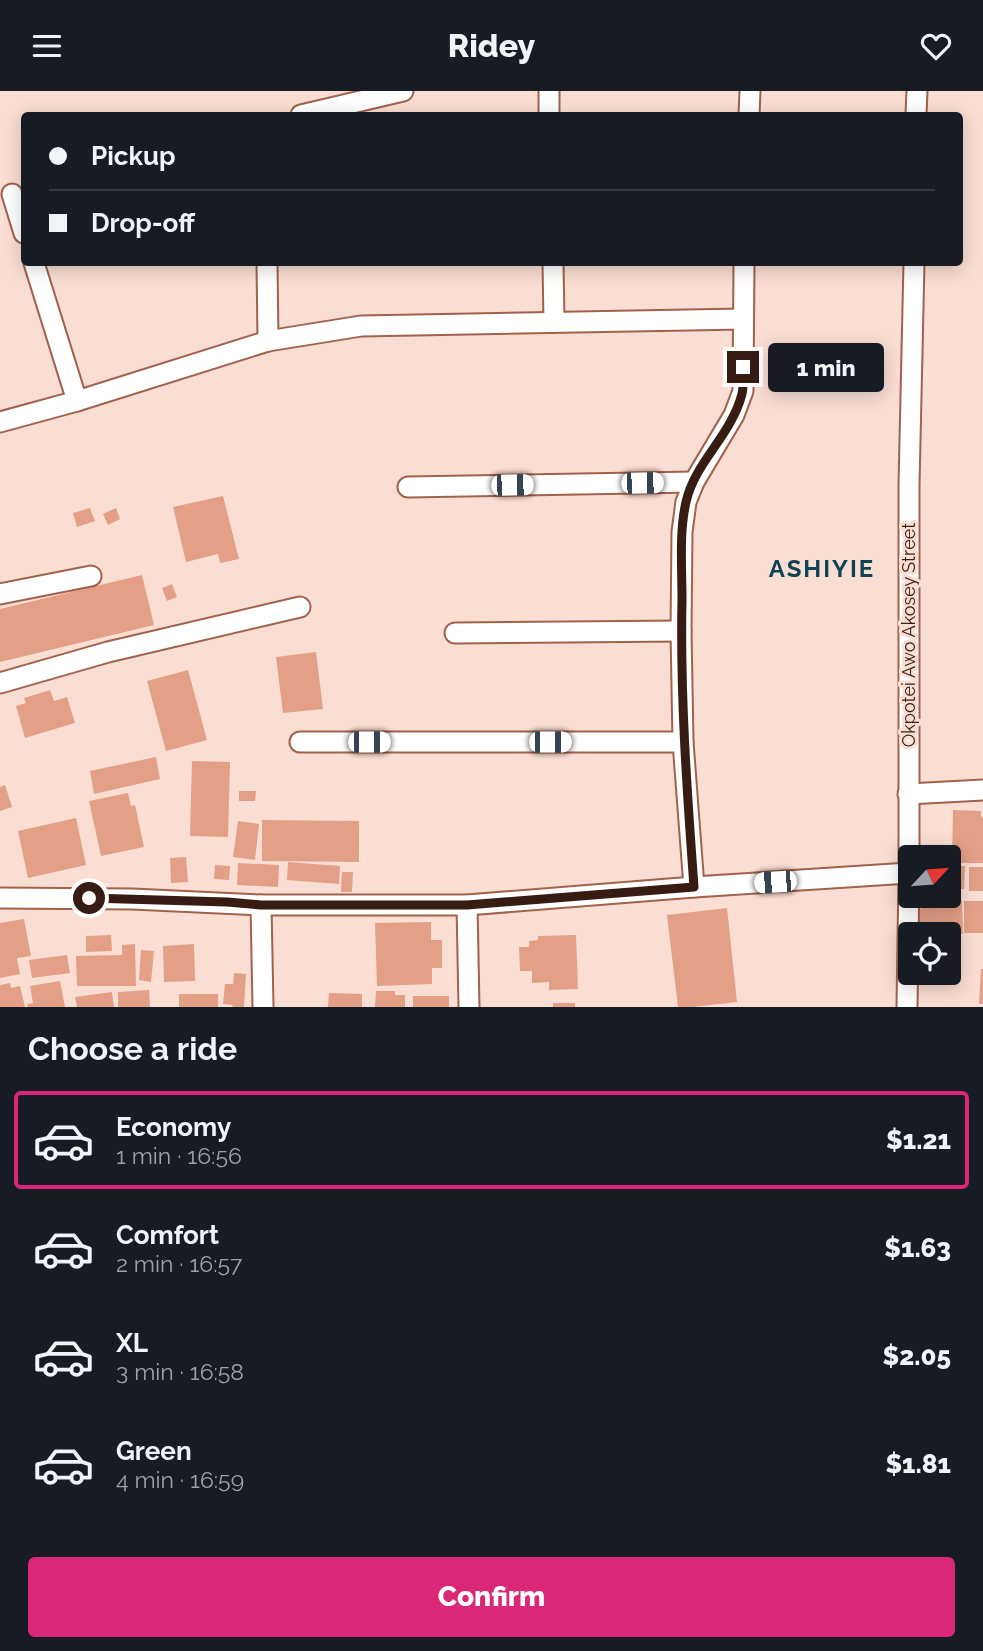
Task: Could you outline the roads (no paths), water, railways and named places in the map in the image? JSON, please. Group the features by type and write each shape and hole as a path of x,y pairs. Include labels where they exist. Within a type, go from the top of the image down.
{"street":[{"path":"308,112 342,98 403,91"},
{"path":"549,91 549,112"},
{"path":"749,112 750,91"},
{"path":"916,112 917,91"},
{"path":"12,194 21,223"},
{"path":"35,266 77,401"},
{"path":"267,266 268,341"},
{"path":"553,266 554,322"},
{"path":"694,887 683,742 682,532 686,502 694,482 734,415 743,391 744,266"},
{"name":"Okpotei Awo Akosey Street","path":"909,845 909,485 914,266"},
{"path":"0,422 77,401 268,341 361,326 743,319"},
{"path":"408,487 694,482"},
{"path":"0,594 91,576"},
{"path":"0,683 108,652 300,607"},
{"path":"455,633 681,631"},
{"path":"300,742 683,742"},
{"path":"908,794 983,789"},
{"path":"0,898 132,899 261,905 467,905 898,874"},
{"path":"261,905 263,1007"},
{"path":"467,905 470,1007"},
{"name":"Okpotei Awo Akosey Street","path":"907,1007 908,908"}],"district":[{"name":"ASHIYIE","path":"822,569"}]}
